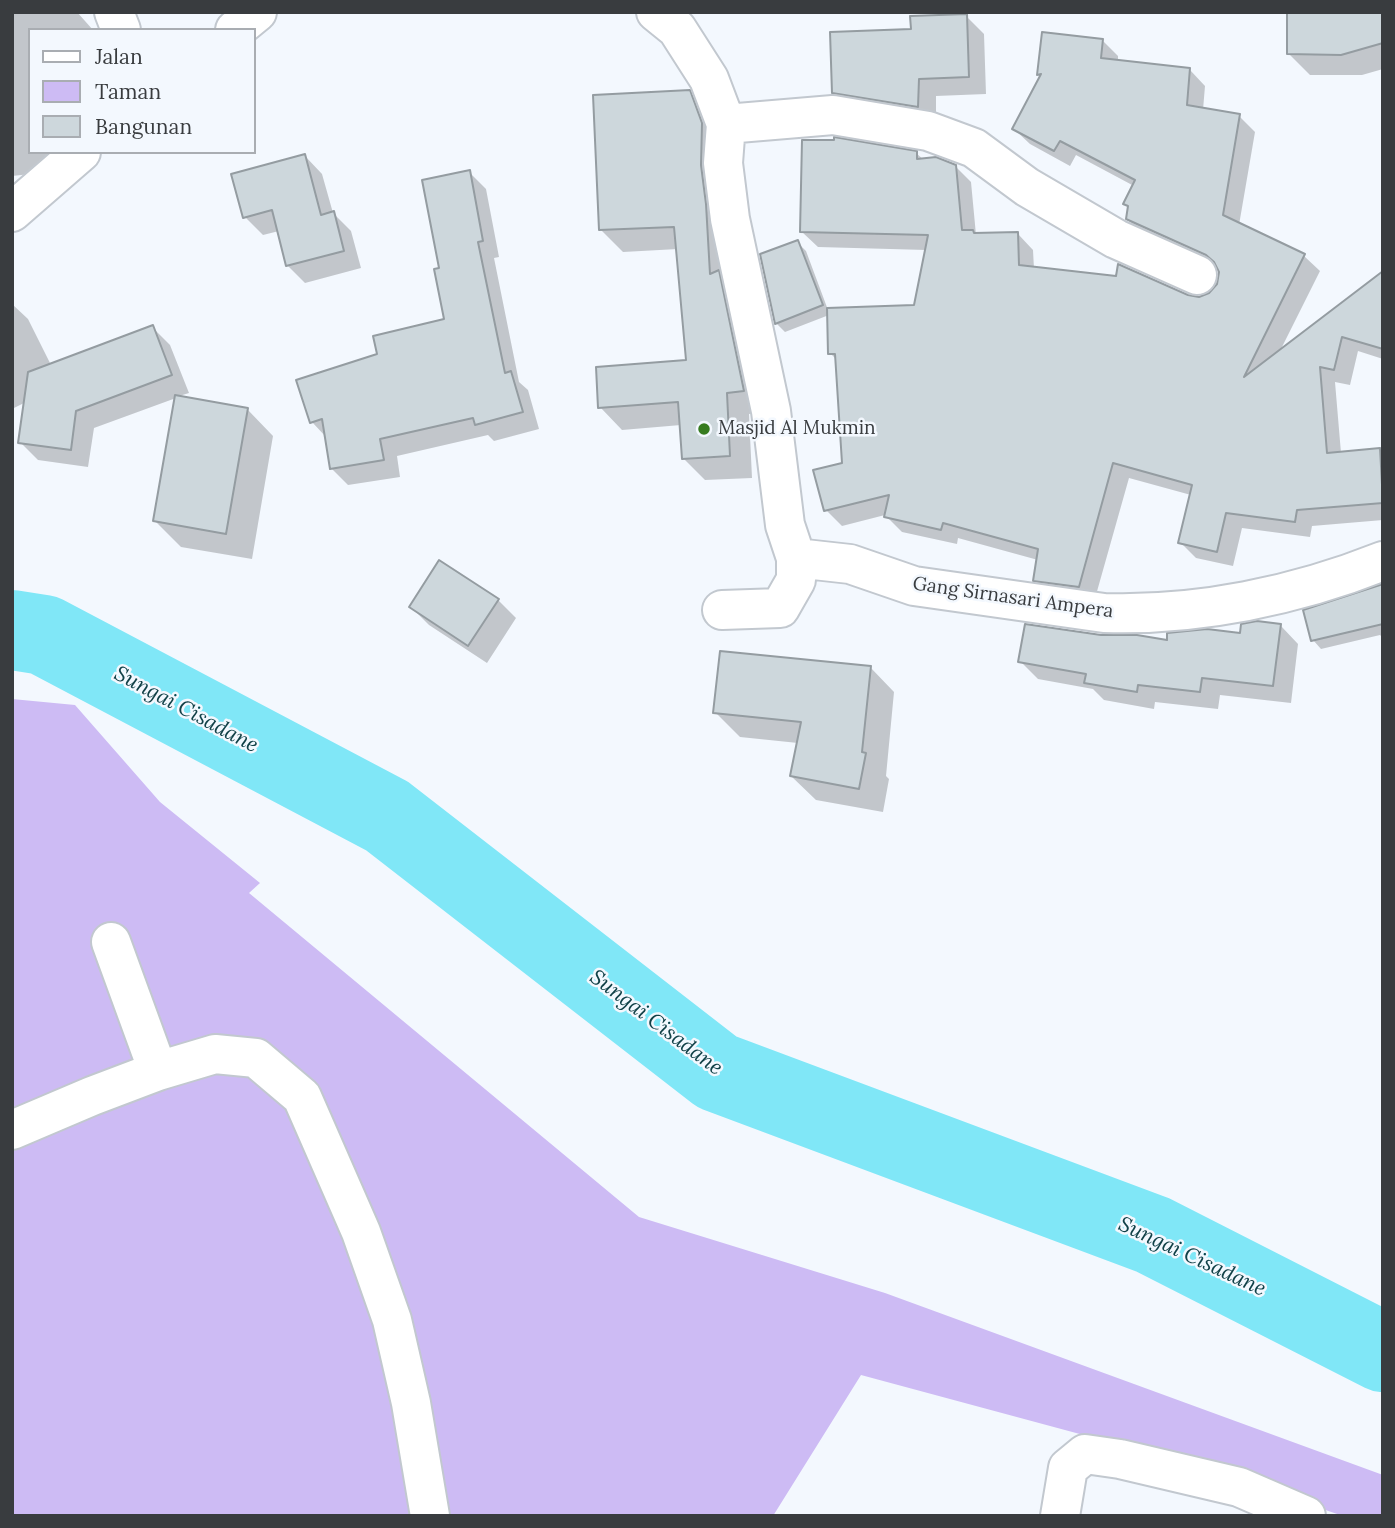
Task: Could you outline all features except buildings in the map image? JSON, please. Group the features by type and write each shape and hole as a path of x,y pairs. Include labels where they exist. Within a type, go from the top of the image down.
{"street":[{"path":"237,28 257,12"},
{"path":"656,12 677,29 709,79 726,124 723,163 730,219 771,411 785,525 796,558 796,580 780,608 722,610"},
{"path":"726,124 833,115 928,131 974,148 1027,187 1116,239 1197,275"},
{"path":"12,212 78,154"},
{"name":"Gang Sirnasari Ampera","path":"796,558 850,564 914,586 1127,614 1220,606 1334,581 1383,561"},
{"path":"111,943 158,1071"},
{"path":"12,1130 158,1071 215,1054 256,1058 302,1097 361,1232 392,1320 411,1403 430,1516"},
{"path":"1060,1516 1068,1468 1085,1454 1120,1459 1240,1487 1306,1516"}],"green space":[{"path":"12,699 75,705 160,802 260,883 249,893 639,1217 885,1293 1383,1475 1383,1516 1343,1516 1191,1464 861,1375 773,1516 12,1516"}],"waterway":[{"name":"Sungai Cisadane","path":"12,630 44,635 387,816 717,1072 1153,1235 1383,1352"}],"place":[{"name":"Masjid Al Mukmin","path":"704,429"}]}
